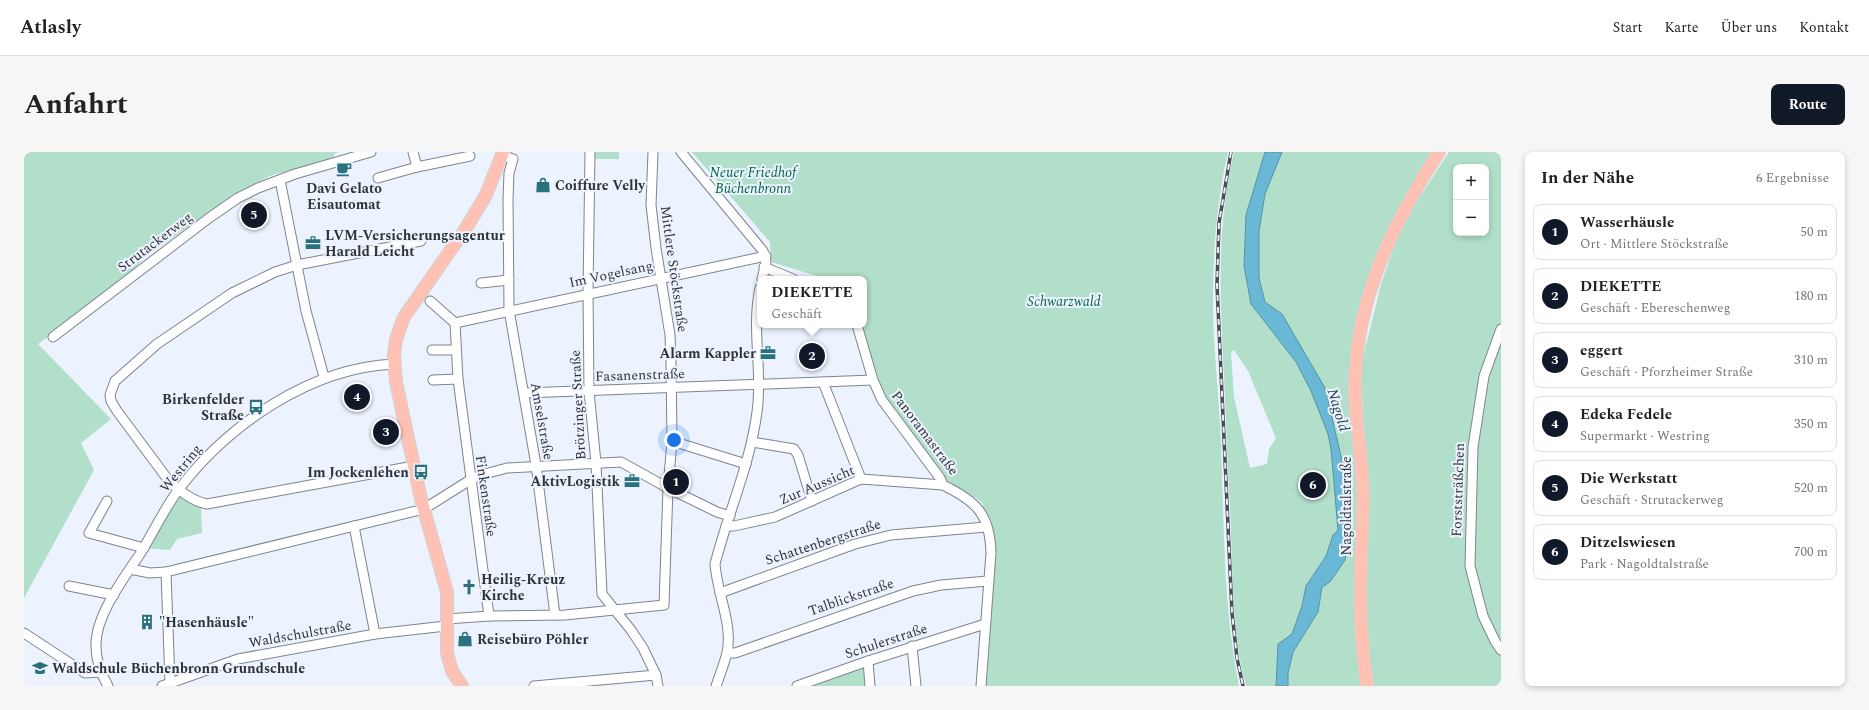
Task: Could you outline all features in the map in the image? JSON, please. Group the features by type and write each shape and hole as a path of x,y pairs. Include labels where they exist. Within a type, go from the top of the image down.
{"main road":[{"name":"Nagoldtalstraße","path":"1367,686 1361,613 1362,469 1355,395 1359,342 1370,293 1386,246 1409,200 1438,152"},
{"path":"462,686 455,677 449,663 447,653 448,604 445,582 424,509 394,364 396,339 404,317 466,228 486,194 503,154"}],"street":[{"name":"Strutackerweg","path":"53,337 209,218 249,192 304,171 371,152"},
{"path":"413,152 417,167"},
{"name":"Brötzinger Straße","path":"590,152 588,293 589,390 596,463 602,594 614,611 631,630 643,648 656,675 658,686"},
{"name":"Mittlere Stöckstraße","path":"653,152 651,205 670,335 672,441 668,488 664,605"},
{"path":"681,152 759,244 766,256 762,276"},
{"name":"Amselstraße","path":"503,154 513,159 509,173 508,199 509,310 536,465 555,615"},
{"path":"378,178 417,167 470,156"},
{"path":"280,180 306,311 324,377"},
{"path":"414,466 207,504 198,502 178,490 169,481 111,401 110,394 115,381 157,344 232,293 275,272 298,265 421,241"},
{"name":"Im Vogelsang","path":"509,310 766,256"},
{"path":"764,267 786,276"},
{"path":"481,283 509,280"},
{"path":"430,301 455,323 509,310"},
{"name":"Finkenstraße","path":"455,323 458,379 470,480 489,616"},
{"path":"716,686 727,653 726,617 715,564 746,464 758,411 758,328"},
{"name":"Panoramastraße","path":"858,328 873,380 882,400 940,478 943,485 961,494 977,506 983,514 991,553 981,686"},
{"name":"Forststräßchen","path":"1501,328 1484,376 1473,447 1470,566 1483,616 1495,642 1501,650"},
{"path":"432,350 456,350"},
{"name":"Westring","path":"108,686 100,672 96,646 99,626 114,595 178,490 217,447 247,422 288,394 324,377 366,366 394,364"},
{"path":"433,380 458,379"},
{"name":"Fasanenstraße","path":"524,393 873,380"},
{"path":"823,382 861,479"},
{"path":"672,441 746,464"},
{"path":"752,442 794,449 798,455 812,501"},
{"path":"130,569 150,574 166,572 424,509 470,480 481,475 506,468 536,465 621,462 668,488 717,512 730,516"},
{"name":"Zur Aussicht","path":"726,526 734,526 775,517 861,479 943,485"},
{"path":"107,501 89,533 144,548"},
{"path":"354,526 375,634"},
{"name":"Schattenbergstraße","path":"720,593 840,550 891,535 986,527"},
{"path":"166,572 166,684"},
{"name":"Talblickstraße","path":"727,653 735,653 913,591 941,585 988,581"},
{"path":"69,586 114,595"},
{"name":"Waldschulstraße","path":"166,684 238,659 447,622 489,616 555,615 614,611 664,605"},
{"name":"Schulerstraße","path":"797,686 912,646 985,624"},
{"path":"24,633 85,673 100,672"},
{"path":"912,646 916,686"},
{"path":"868,661 870,686"},
{"path":"534,686 563,685 656,675"}],"green space":[{"path":"24,152 339,152 334,154 334,159 272,175 239,191 145,257 126,277 85,310 38,344 111,419 81,443 94,470 24,598"},
{"path":"590,152 619,152 619,159 590,159"},
{"name":"Schwarzwald","path":"692,152 1228,152 1216,225 1213,317 1221,442 1227,595 1239,686 983,686 993,542 982,502 945,479 886,399 861,328 867,328 867,276 817,276 771,262 770,242"},
{"path":"1234,152 1265,152 1246,215 1244,266 1251,304 1296,362 1311,391 1328,434 1331,449 1338,530 1333,535 1326,556 1306,586 1302,606 1292,634 1278,644 1276,686 1246,686 1241,665 1235,621 1221,318 1222,236 1228,180","holes":["1234,350 1248,371 1276,438 1269,449 1267,464 1250,468 1234,397 1231,352"]},
{"path":"1282,152 1433,152 1362,312 1357,461 1364,686 1288,686 1288,673 1293,652 1318,612 1322,587 1330,582 1351,523 1351,499 1332,419 1305,355 1282,314 1265,302 1259,278 1259,231 1265,194"},
{"path":"1449,152 1501,152 1501,686 1371,686 1366,625 1365,576 1369,496 1361,380 1363,357 1381,284 1395,243 1410,212"},
{"path":"178,490 201,503 202,533 177,539 170,550 144,548"},
{"path":"866,663 868,686 803,686"}],"water":[{"path":"1265,152 1282,152 1265,194 1259,231 1259,278 1265,302 1282,314 1325,388 1351,499 1351,523 1345,560 1330,582 1322,587 1318,612 1293,652 1288,673 1288,686 1276,686 1278,644 1292,634 1302,606 1306,586 1326,556 1333,535 1338,530 1331,449 1328,434 1311,391 1296,362 1251,304 1244,266 1246,215"}],"railway":[{"path":"1231,152 1219,223 1217,285 1232,613 1237,658 1243,686"}],"place":[{"name":"Davi Gelato Eisautomat","path":"344,169"},
{"name":"Coiffure Velly","path":"543,185"},
{"name":"Die Werkstatt","path":"254,215"},
{"name":"LVM-Versicherungsagentur Harald Leicht","path":"313,243"},
{"name":"Alarm Kappler","path":"768,353"},
{"name":"DIEKETTE","path":"812,356"},
{"name":"Edeka Fedele","path":"357,397"},
{"name":"Birkenfelder Straße","path":"256,407"},
{"name":"eggert","path":"386,432"},
{"name":"Im Jockenlehen","path":"421,472"},
{"name":"AktivLogistik","path":"632,481"},
{"name":"Wasserhäusle","path":"676,482"},
{"name":"Ditzelswiesen","path":"1313,485"},
{"name":"Heilig-Kreuz Kirche","path":"469,587"},
{"name":"\"Hasenhäusle\"","path":"147,622"},
{"name":"Reisebüro Pöhler","path":"465,639"},
{"name":"Waldschule Büchenbronn Grundschule","path":"40,668"}],"park label":[{"name":"Neuer Friedhof Büchenbronn","path":"753,180"}],"water label":[{"name":"Nagold","path":"1338,410"}]}
